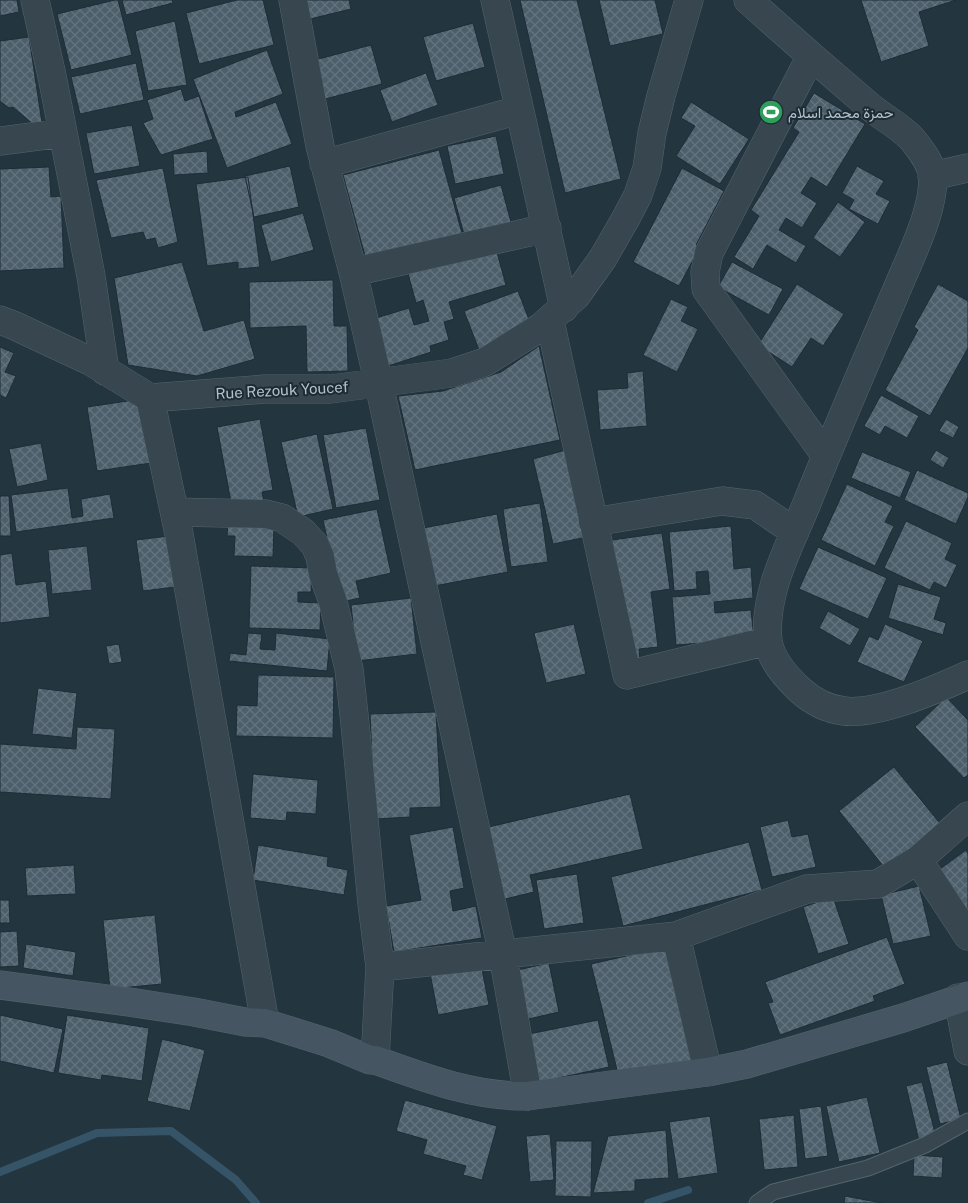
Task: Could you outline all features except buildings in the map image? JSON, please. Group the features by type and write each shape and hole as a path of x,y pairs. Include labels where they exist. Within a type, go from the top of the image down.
{"main road":[{"path":"0,985 129,1002 265,1024 329,1043 370,1060 375,1060 460,1089 510,1096 528,1096 708,1072 747,1064 903,1018 963,997"}],"street":[{"path":"35,0 52,76 91,276 105,371"},
{"path":"293,0 318,137 353,272 503,955 528,1096"},
{"path":"495,0 547,228 557,314 593,522 627,675 768,641"},
{"name":"Rue Rezouk Youcef","path":"150,398 265,390 331,389 452,373 485,362 557,314 576,296 598,266 638,195 647,168 652,134 661,96 689,0"},
{"path":"748,0 883,118 909,136 927,161 933,185 923,226 826,456 777,579 768,624 768,641 771,652 779,667 804,694 830,708 847,711 890,704 942,687 968,675"},
{"path":"811,56 709,253 704,272 706,289 826,456"},
{"path":"324,164 519,110"},
{"path":"0,141 62,133"},
{"path":"932,176 968,168"},
{"path":"353,272 547,228"},
{"path":"0,320 90,361 150,398 174,512 265,1024"},
{"path":"593,522 722,501 755,505 795,532"},
{"path":"174,512 266,514 282,518 303,532 315,545 320,557 333,602 348,669 380,967 375,1060"},
{"path":"380,967 676,936 807,889 878,884 918,860 968,816"},
{"path":"918,860 968,936"},
{"path":"676,936 708,1072"},
{"path":"963,997 968,1051"}],"lane":[{"path":"757,1203 773,1192 868,1168 925,1144 968,1121"}],"waterway":[{"path":"0,1172 97,1133 171,1131 236,1180 256,1203"},
{"path":"648,1203 688,1190"}],"place":[{"name":"حمزة محمد اسلام","path":"771,112"}]}
